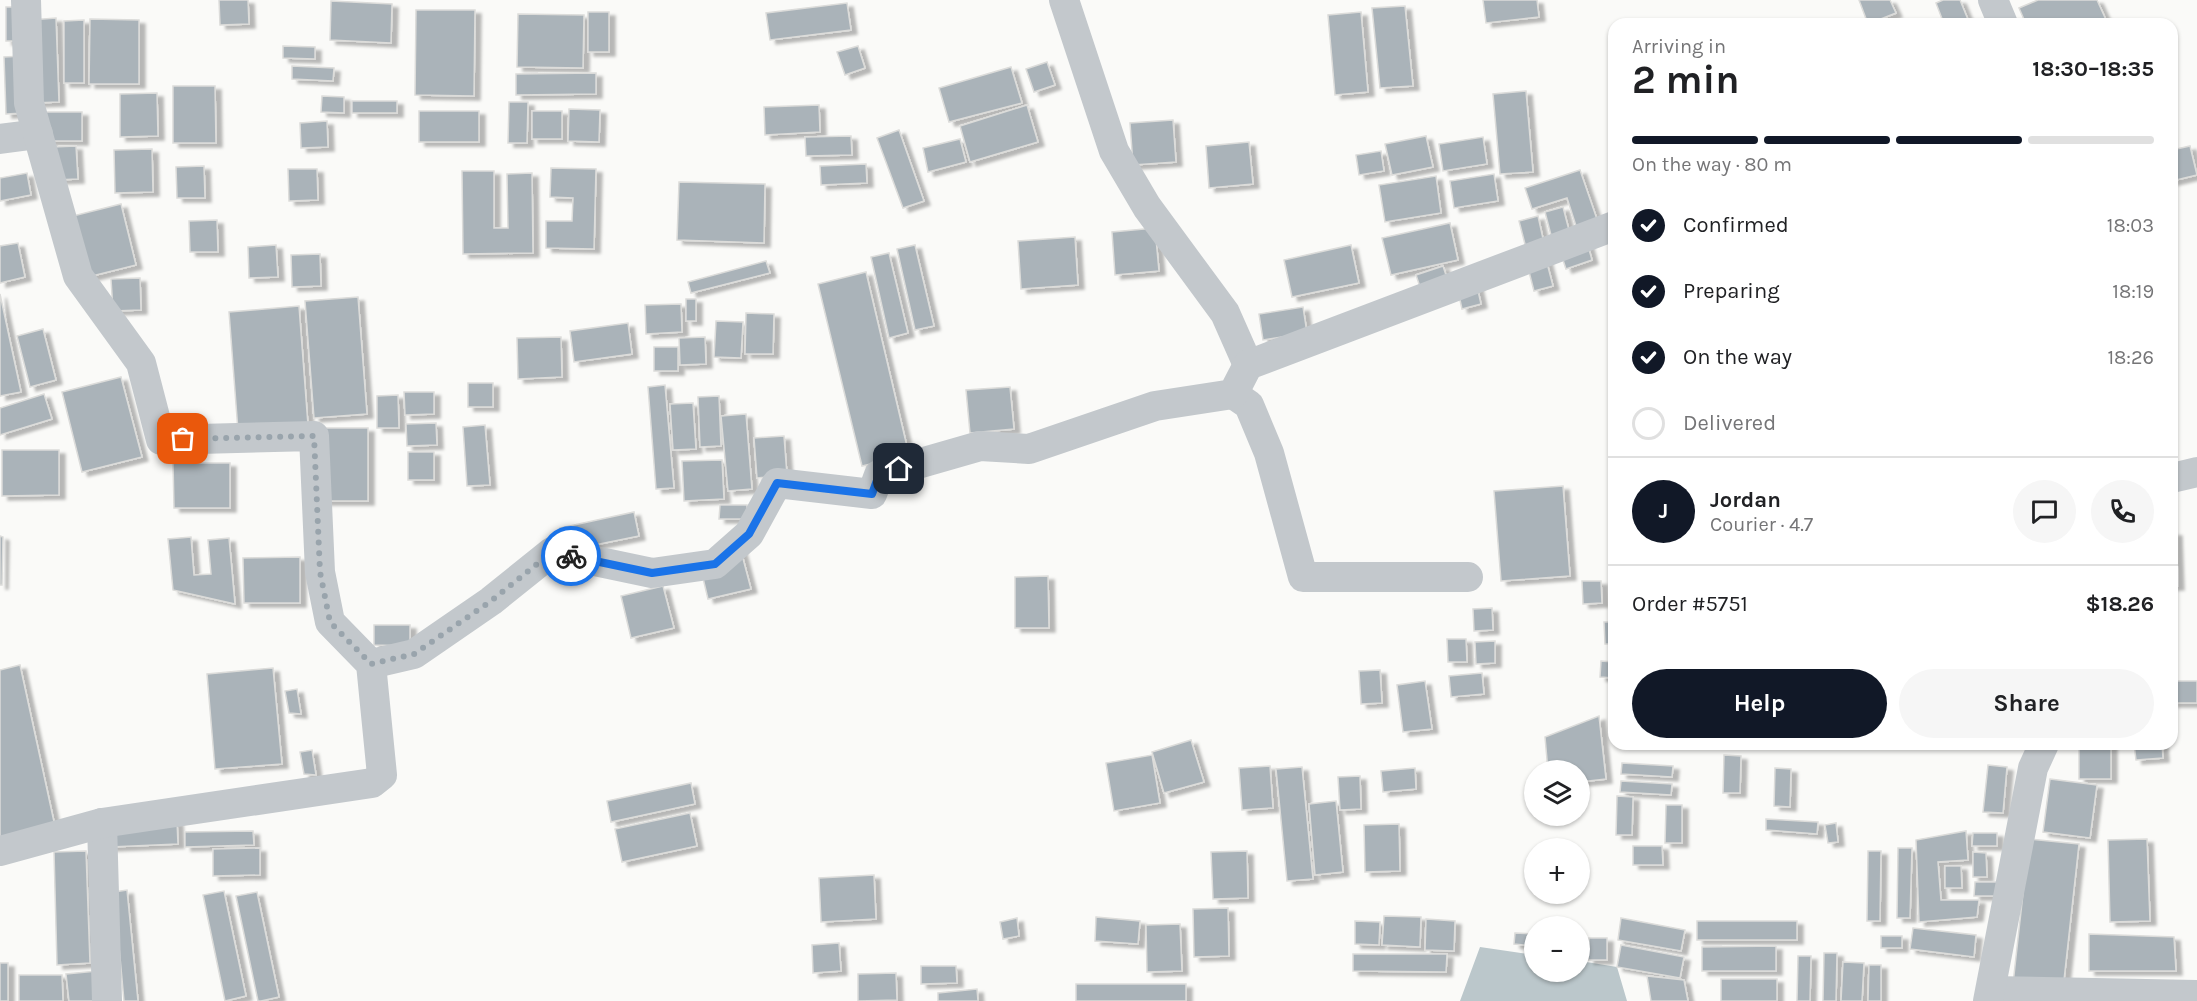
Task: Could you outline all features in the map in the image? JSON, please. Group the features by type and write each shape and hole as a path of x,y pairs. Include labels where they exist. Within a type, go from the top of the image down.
{"street":[{"path":"0,851 102,824 372,783 382,775 371,664 330,622 320,572 314,436 161,440 141,363 78,276 29,103 26,0"},
{"path":"1064,0 1114,151 1147,207 1225,313 1248,365"},
{"path":"0,139 38,134"},
{"path":"1233,394 1248,365 1608,228"},
{"path":"371,664 414,654 491,601 552,552 652,573 715,564 749,534 777,483 872,494 879,475 980,446 1029,449 1155,406 1233,394 1250,405 1269,453 1303,577 1468,577"},
{"path":"2178,477 2197,472"},
{"path":"2041,750 2033,768 1989,996 2197,995"},
{"path":"102,824 107,1001"}],"shaded area":[{"path":"1480,947 1524,954 1524,982 1590,982 1590,963 1617,967 1627,1001 1460,1001"}],"building":[{"path":"219,0 248,0 249,24 220,25"},
{"path":"1483,0 1537,0 1539,17 1486,23"},
{"path":"1859,0 1890,0 1896,13 1883,18 1866,18"},
{"path":"1943,0 1960,0 1967,18 1942,18 1936,3"},
{"path":"2038,0 2097,0 2105,18 2023,18 2019,8"},
{"path":"331,1 392,4 391,43 330,40"},
{"path":"847,3 851,30 770,40 766,13"},
{"path":"1405,6 1413,86 1380,88 1372,8"},
{"path":"6,7 21,7 21,41 6,41"},
{"path":"416,10 475,10 474,96 415,95"},
{"path":"588,12 609,12 609,52 588,52"},
{"path":"1361,12 1368,92 1335,95 1328,15"},
{"path":"518,14 584,15 583,68 517,67"},
{"path":"56,18 59,102 33,103 30,20"},
{"path":"90,19 139,20 139,84 89,84"},
{"path":"84,20 84,83 64,83 64,21"},
{"path":"283,46 315,47 315,59 283,58"},
{"path":"858,46 865,68 845,75 837,52"},
{"path":"23,56 25,113 6,114 4,57"},
{"path":"1047,62 1055,85 1034,92 1026,69"},
{"path":"292,66 334,68 333,81 292,79"},
{"path":"1011,67 1022,103 949,122 939,88"},
{"path":"596,73 596,94 516,95 516,74"},
{"path":"173,86 215,86 216,143 173,143"},
{"path":"1526,91 1533,172 1500,174 1493,94"},
{"path":"157,93 158,136 120,137 120,94"},
{"path":"322,96 344,97 344,113 321,112"},
{"path":"352,101 397,101 397,113 352,113"},
{"path":"509,102 528,102 527,143 508,143"},
{"path":"819,105 820,132 765,135 764,107"},
{"path":"1027,105 1038,142 970,162 960,126"},
{"path":"569,109 600,110 599,142 568,141"},
{"path":"419,111 479,111 479,142 419,142"},
{"path":"532,111 562,111 562,139 532,139"},
{"path":"43,112 82,112 82,141 44,141"},
{"path":"1173,120 1176,162 1133,165 1130,123"},
{"path":"327,121 328,147 301,148 300,123"},
{"path":"899,130 924,201 903,208 877,138"},
{"path":"851,136 852,155 806,156 805,137"},
{"path":"1426,136 1433,167 1392,175 1385,144"},
{"path":"1483,137 1487,164 1443,171 1439,144"},
{"path":"960,139 966,162 928,172 923,148"},
{"path":"1249,142 1253,184 1209,188 1206,146"},
{"path":"76,146 78,179 54,180 52,147"},
{"path":"2190,146 2197,175 2178,180 2178,149"},
{"path":"152,149 153,192 115,193 114,150"},
{"path":"1381,151 1384,171 1359,175 1356,155"},
{"path":"866,164 867,183 821,185 820,166"},
{"path":"204,166 205,198 177,198 176,167"},
{"path":"551,168 596,169 594,249 546,248 546,221 572,221 573,198 550,197"},
{"path":"288,169 317,169 318,200 289,201"},
{"path":"1580,170 1599,225 1578,232 1567,198 1532,209 1525,188"},
{"path":"462,171 494,171 494,228 508,228 507,174 532,173 533,253 463,254"},
{"path":"27,173 31,195 0,201 0,178"},
{"path":"1494,174 1498,201 1454,208 1450,181"},
{"path":"1436,176 1441,213 1385,222 1379,185"},
{"path":"679,182 765,184 764,243 677,240"},
{"path":"121,204 136,265 88,277 73,216"},
{"path":"1563,207 1570,234 1552,239 1545,212"},
{"path":"1538,216 1544,243 1526,248 1519,221"},
{"path":"217,220 218,252 190,252 189,221"},
{"path":"1450,223 1458,260 1391,275 1382,238"},
{"path":"1155,228 1159,271 1115,275 1112,232"},
{"path":"1075,237 1078,285 1021,289 1018,241"},
{"path":"1587,242 1592,260 1566,269 1560,251"},
{"path":"18,243 25,277 0,283 0,246"},
{"path":"276,245 278,277 249,278 248,247"},
{"path":"915,245 934,326 915,330 897,249"},
{"path":"1351,245 1359,283 1292,297 1284,260"},
{"path":"889,253 908,333 889,338 871,257"},
{"path":"320,254 321,286 292,287 291,255"},
{"path":"1546,259 1553,286 1534,291 1527,264"},
{"path":"766,261 770,273 691,293 688,282"},
{"path":"1443,266 1449,284 1422,293 1416,275"},
{"path":"866,272 909,455 862,466 818,284"},
{"path":"1475,277 1481,304 1462,309 1456,282"},
{"path":"140,278 141,310 113,311 111,279"},
{"path":"0,294 21,392 0,396"},
{"path":"358,297 367,414 314,418 305,301"},
{"path":"686,299 696,299 696,321 686,321"},
{"path":"681,304 682,332 646,334 645,305"},
{"path":"299,306 308,425 238,431 229,312"},
{"path":"1303,307 1307,333 1263,340 1259,314"},
{"path":"746,313 774,314 773,354 745,354"},
{"path":"716,321 743,322 741,358 714,357"},
{"path":"628,323 632,354 574,362 570,331"},
{"path":"43,329 56,380 30,387 17,336"},
{"path":"561,337 562,377 518,379 517,338"},
{"path":"705,337 706,364 680,365 679,338"},
{"path":"654,347 678,347 678,371 654,371"},
{"path":"121,377 142,457 82,472 62,392"},
{"path":"468,383 493,383 493,407 468,407"},
{"path":"665,385 674,488 656,489 648,387"},
{"path":"1010,387 1014,429 970,433 966,390"},
{"path":"404,392 434,392 434,414 405,415"},
{"path":"44,394 52,419 0,435 0,408"},
{"path":"398,395 399,428 377,428 377,396"},
{"path":"719,396 721,446 700,447 698,397"},
{"path":"693,403 696,449 673,450 670,404"},
{"path":"746,414 752,489 728,491 721,416"},
{"path":"436,423 437,445 407,446 406,424"},
{"path":"485,425 490,485 467,486 463,427"},
{"path":"324,428 368,428 368,501 324,501"},
{"path":"784,436 787,475 757,478 754,438"},
{"path":"2,450 59,450 59,495 2,496"},
{"path":"408,452 434,452 434,480 408,480"},
{"path":"722,460 724,499 684,501 682,461"},
{"path":"173,463 230,463 230,508 174,508"},
{"path":"1563,486 1570,576 1501,581 1494,491"},
{"path":"720,505 747,505 747,519 719,519"},
{"path":"634,512 639,536 565,551 560,528"},
{"path":"0,536 3,537 2,585 0,585"},
{"path":"191,537 194,575 211,574 208,540 229,538 235,604 173,590 168,539"},
{"path":"740,547 751,589 708,599 698,557"},
{"path":"300,557 300,603 244,603 243,558"},
{"path":"1048,576 1049,628 1015,628 1015,577"},
{"path":"1582,581 1601,581 1602,603 1583,604"},
{"path":"663,586 674,628 631,638 621,596"},
{"path":"1492,608 1493,630 1474,631 1473,609"},
{"path":"1604,622 1608,622 1608,644 1605,644"},
{"path":"374,625 410,625 410,646 374,645"},
{"path":"1447,639 1466,639 1467,662 1448,662"},
{"path":"1495,641 1495,663 1476,664 1475,642"},
{"path":"1601,661 1608,662 1608,678 1600,677"},
{"path":"20,665 56,831 0,843 0,670"},
{"path":"273,668 282,764 215,769 207,674"},
{"path":"1380,670 1382,703 1361,704 1359,671"},
{"path":"1482,673 1484,694 1451,697 1449,676"},
{"path":"1425,681 1432,729 1403,732 1397,685"},
{"path":"2178,681 2197,681 2197,703 2178,703"},
{"path":"297,689 301,714 289,713 285,691"},
{"path":"1599,716 1606,779 1590,781 1590,760 1547,760 1545,737"},
{"path":"1191,740 1204,782 1164,793 1152,752"},
{"path":"312,750 316,775 304,774 300,752"},
{"path":"2079,750 2111,750 2111,779 2079,779"},
{"path":"2135,750 2162,750 2163,758 2136,760"},
{"path":"1152,755 1160,803 1114,811 1106,763"},
{"path":"1724,755 1741,756 1740,793 1723,793"},
{"path":"1622,763 1673,766 1672,777 1621,774"},
{"path":"1988,765 2007,767 2003,813 1983,812"},
{"path":"1270,766 1273,808 1242,810 1239,768"},
{"path":"1302,767 1313,879 1287,881 1276,769"},
{"path":"1415,768 1416,789 1383,792 1381,771"},
{"path":"1775,768 1791,769 1790,807 1774,806"},
{"path":"1360,776 1361,809 1340,810 1338,777"},
{"path":"2050,779 2097,785 2090,838 2043,832"},
{"path":"1621,781 1672,784 1671,795 1620,792"},
{"path":"691,783 695,804 611,822 607,801"},
{"path":"1617,796 1633,797 1632,835 1616,835"},
{"path":"1336,801 1343,872 1315,875 1309,804"},
{"path":"1666,805 1682,805 1682,843 1665,843"},
{"path":"690,813 697,846 622,862 615,829"},
{"path":"1766,819 1818,822 1817,834 1766,830"},
{"path":"177,821 178,844 110,847 109,824"},
{"path":"1836,823 1838,842 1828,843 1825,825"},
{"path":"1399,824 1400,871 1365,872 1364,825"},
{"path":"253,831 254,845 185,847 185,832"},
{"path":"1966,831 1968,860 1938,862 1941,900 1979,900 1977,917 1919,922 1916,840"},
{"path":"1973,833 1997,833 1997,846 1972,846"},
{"path":"2029,839 2079,844 2063,989 2013,984"},
{"path":"2147,839 2150,921 2110,922 2108,840"},
{"path":"1633,846 1662,846 1663,865 1633,865"},
{"path":"260,848 260,875 213,876 213,849"},
{"path":"1898,848 1912,848 1910,918 1897,918"},
{"path":"86,851 90,963 57,965 54,852"},
{"path":"1247,851 1248,898 1213,899 1211,852"},
{"path":"1868,851 1881,851 1880,921 1867,921"},
{"path":"1973,852 1986,853 1987,877 1973,877"},
{"path":"1945,866 1961,866 1962,888 1945,888"},
{"path":"874,875 876,919 821,922 819,878"},
{"path":"1975,882 1999,882 1999,896 1974,896"},
{"path":"127,890 138,1001 124,1001 114,892"},
{"path":"224,891 246,996 225,1001 203,895"},
{"path":"257,892 279,997 261,1001 258,1001 236,896"},
{"path":"1228,908 1229,956 1194,957 1193,909"},
{"path":"1384,916 1421,917 1420,947 1382,945"},
{"path":"1096,917 1140,921 1138,944 1095,941"},
{"path":"1017,918 1019,936 1003,939 1000,922"},
{"path":"1621,918 1685,930 1681,951 1618,940"},
{"path":"1426,919 1455,921 1454,951 1425,950"},
{"path":"1355,921 1380,922 1379,945 1355,944"},
{"path":"1697,921 1797,921 1797,940 1697,940"},
{"path":"1180,924 1182,971 1147,972 1146,925"},
{"path":"1913,928 1976,935 1974,957 1910,949"},
{"path":"1515,933 1524,933 1524,945 1514,944"},
{"path":"2089,934 2174,937 2176,971 2089,971"},
{"path":"1881,936 1902,936 1902,948 1881,948"},
{"path":"1590,938 1607,938 1607,960 1590,960"},
{"path":"839,943 841,971 813,973 812,945"},
{"path":"1621,945 1684,957 1680,978 1617,967"},
{"path":"1776,946 1776,971 1702,971 1702,947"},
{"path":"1824,953 1837,953 1836,1001 1823,1001"},
{"path":"1353,954 1447,954 1446,972 1353,971"},
{"path":"1798,956 1811,956 1810,1001 1797,1001"},
{"path":"1843,962 1864,963 1862,1001 1841,1001"},
{"path":"0,963 8,963 8,1001 0,1001"},
{"path":"1869,965 1881,965 1881,1001 1868,1001"},
{"path":"921,966 956,966 957,983 921,984"},
{"path":"97,971 99,1001 69,1001 66,974"},
{"path":"896,973 897,1000 858,1001 858,974"},
{"path":"19,975 62,975 63,1001 19,1001"},
{"path":"1647,976 1684,980 1688,1001 1651,1001"},
{"path":"1721,979 1777,979 1777,1001 1721,1001"},
{"path":"1076,984 1186,984 1186,1001 1076,1001"},
{"path":"977,989 978,1001 938,1001 938,993"}],"way so far":[{"path":"183,439 314,436 320,572 330,622 371,664 414,654 491,601 552,552 571,556"}],"route":[{"path":"571,556 652,573 715,564 749,534 777,483 872,494 879,475 899,469"}]}
